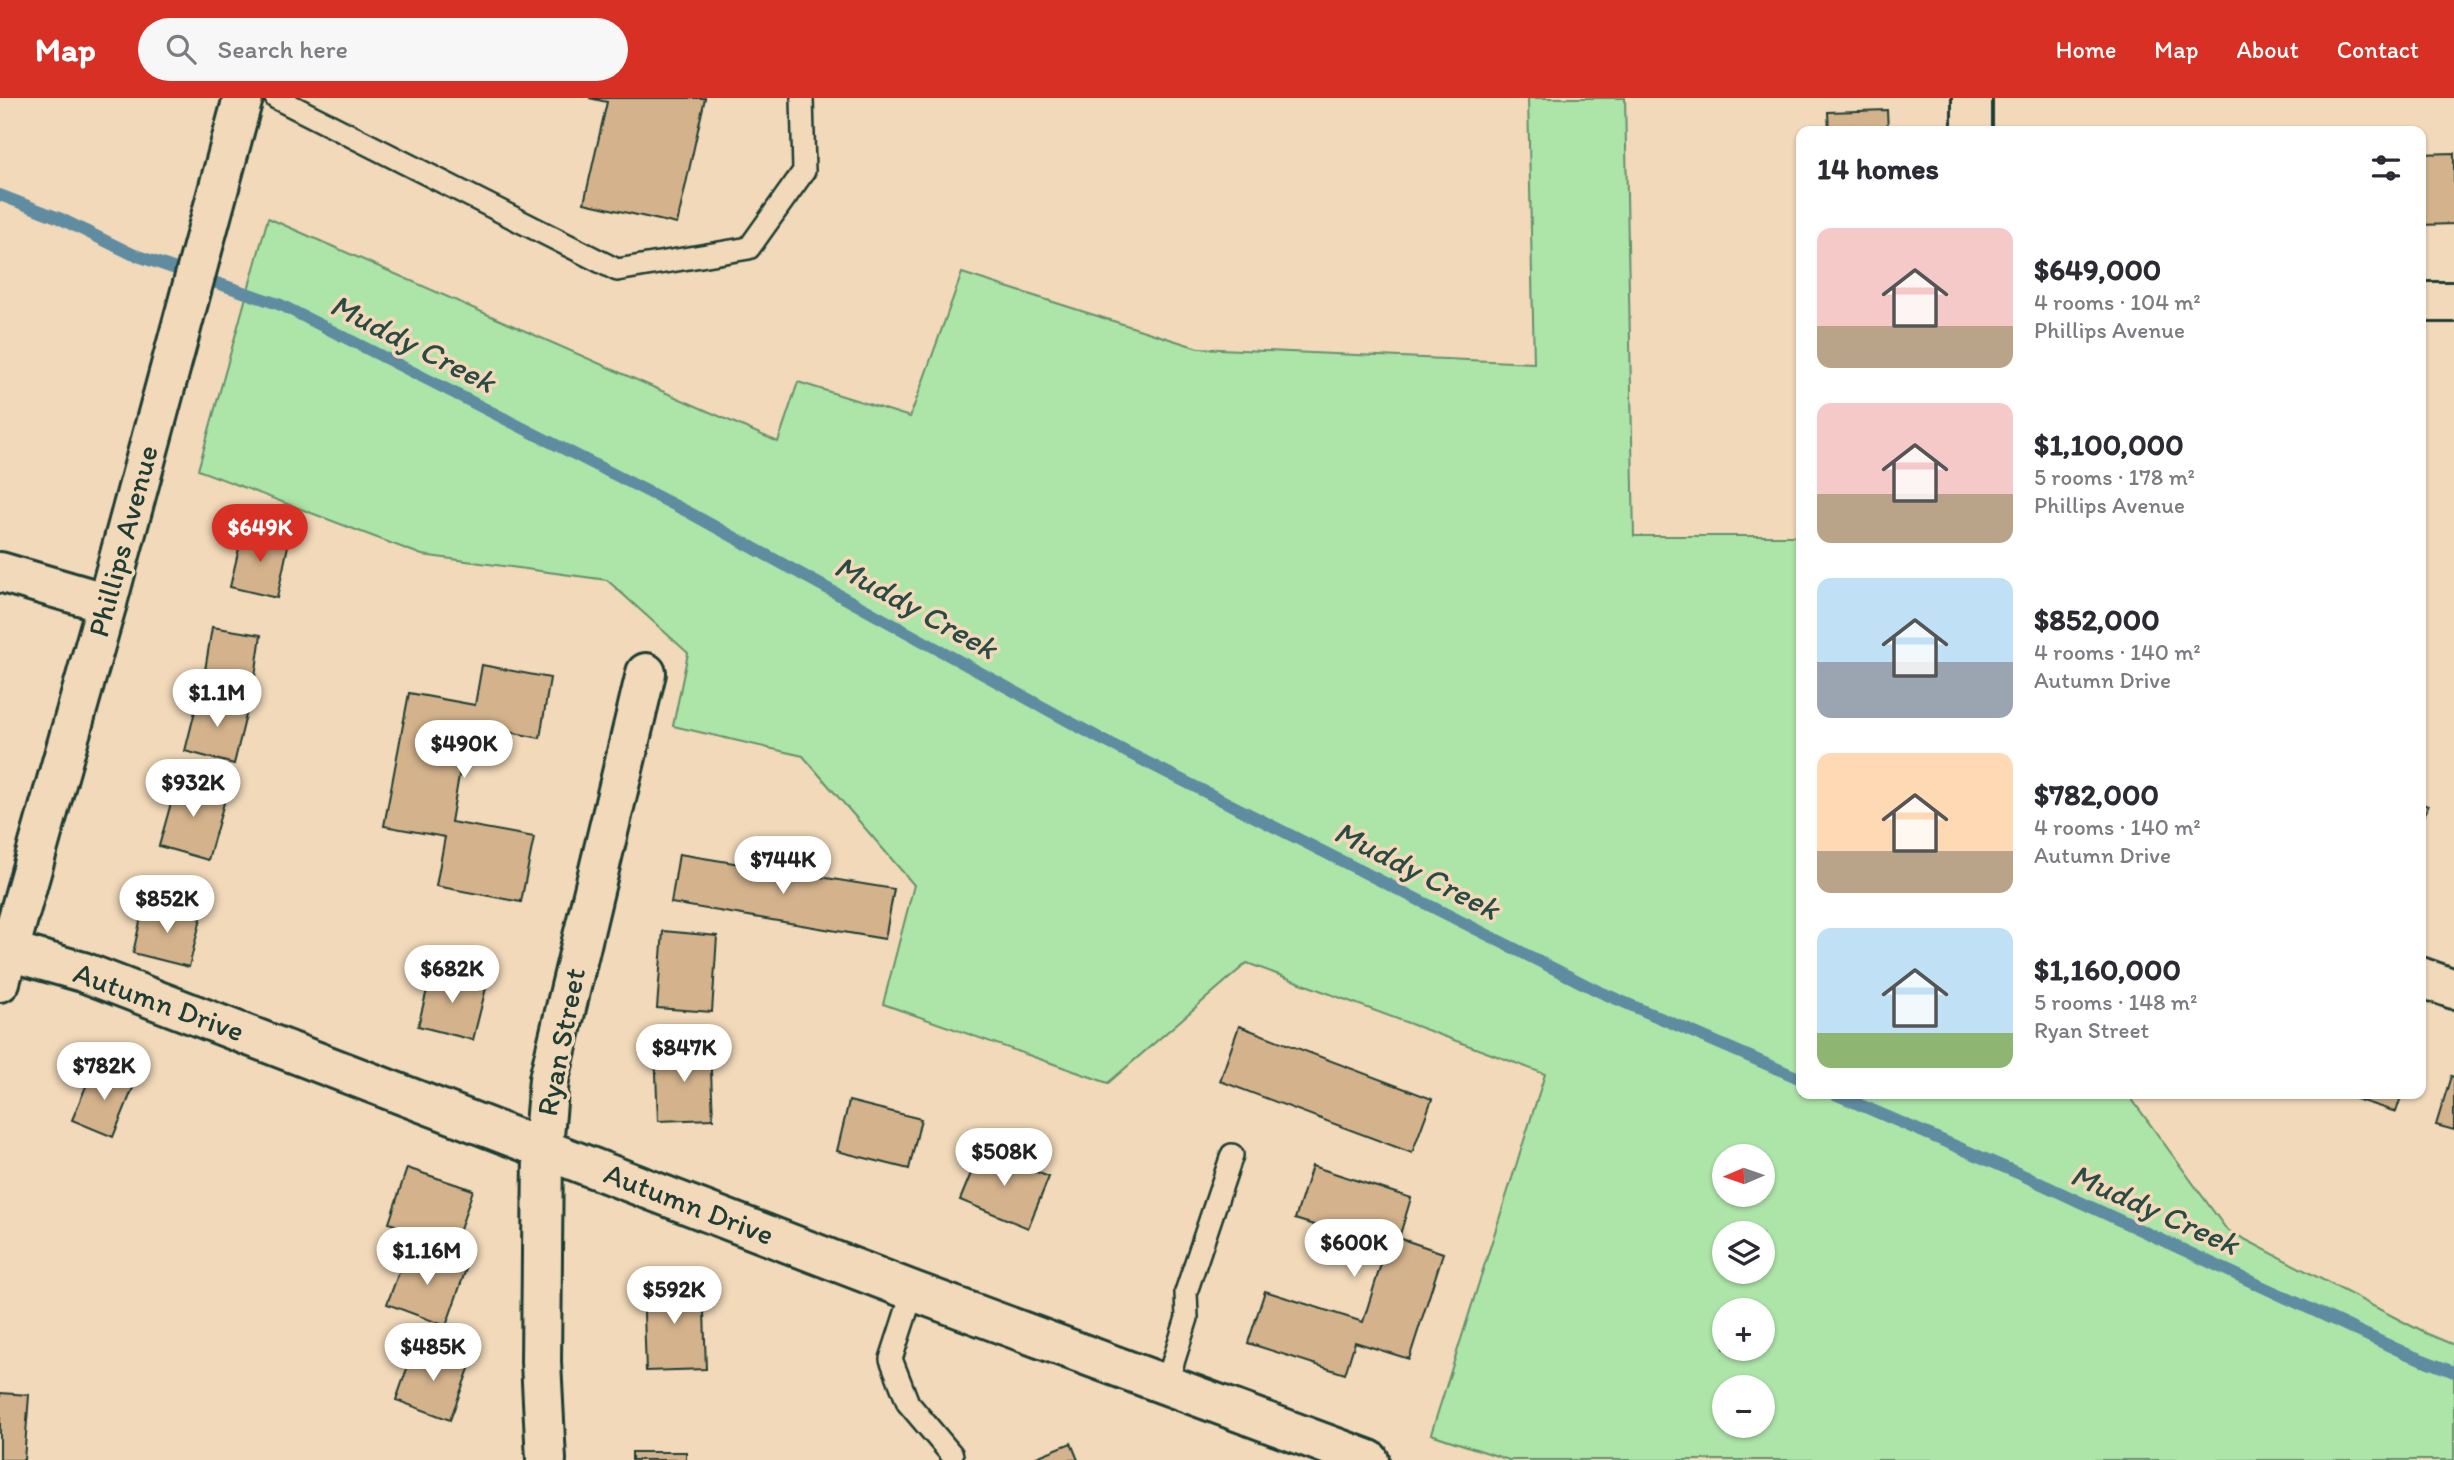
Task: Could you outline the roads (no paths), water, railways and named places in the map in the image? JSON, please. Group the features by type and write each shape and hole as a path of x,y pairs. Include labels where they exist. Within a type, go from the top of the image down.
{"street":[{"name":"Phillips Avenue","path":"4,966 107,603 243,98"},
{"path":"1972,98 1972,126"},
{"path":"2426,302 2454,302"},
{"path":"0,572 107,603"},
{"name":"Ryan Street","path":"546,1460 541,1362 543,1148 549,1079 646,673"},
{"name":"Autumn Drive","path":"4,966 83,972 913,1291 1369,1460"},
{"path":"2426,979 2454,989"}],"lane":[{"path":"276,98 617,270 748,248 804,171 802,98"},
{"path":"1166,1384 1187,1318 1186,1293 1232,1155"},
{"path":"913,1291 891,1359 908,1403 952,1455"}],"waterway":[{"name":"Muddy Creek","path":"0,195 59,218 132,254 281,305 690,513 1101,739 1598,991 1796,1077"},
{"name":"Muddy Creek","path":"1847,1099 2020,1174 2405,1353 2454,1372"}]}
